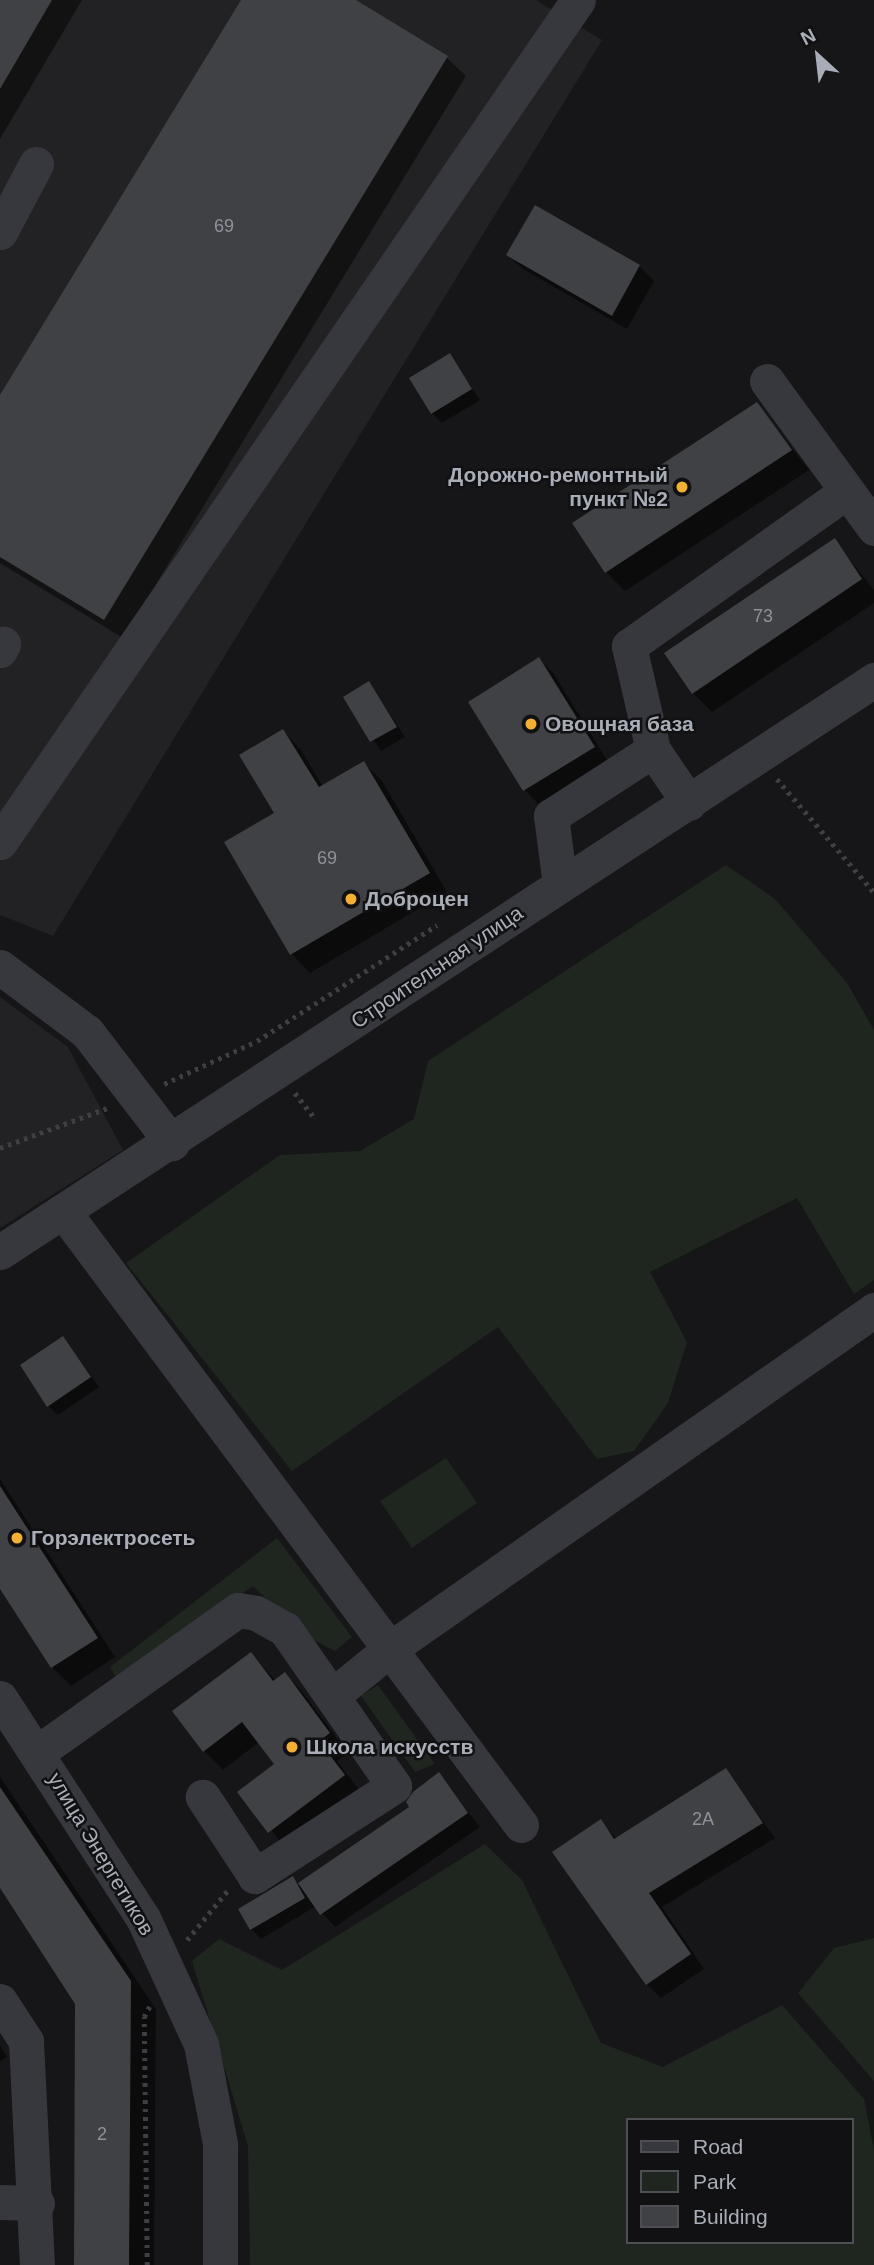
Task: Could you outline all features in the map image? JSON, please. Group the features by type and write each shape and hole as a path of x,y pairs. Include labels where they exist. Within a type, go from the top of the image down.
{"street":[{"path":"0,842 578,0"},
{"path":"0,232 36,164"},
{"path":"767,381 874,528"},
{"path":"690,803 653,750 629,646 847,491"},
{"name":"Строительная улица","path":"0,1252 172,1143 560,884 690,803 874,680"},
{"path":"560,884 551,816 653,750"},
{"path":"0,967 87,1032 172,1143"},
{"path":"63,1211 521,1825"},
{"path":"332,1696 391,1648 874,1310"},
{"path":"38,1752 238,1610 256,1613 285,1629 394,1786 255,1876 202,1797"},
{"name":"улица Энергетиков","path":"0,1698 38,1752 143,1918 201,2044 220,2144 220,2265"},
{"path":"0,2001 26,2041 37,2203 37,2265"},
{"path":"0,2202 37,2203"}],"path":[{"path":"759,757 874,892"},
{"path":"0,1148 137,1097 257,1041 441,923"},
{"path":"147,2265 144,2017 166,1967 247,1866"}],"shaded area":[{"path":"0,0 536,0 602,40 53,936 0,915"},
{"path":"0,997 68,1047 123,1150 0,1228"}],"green space":[{"path":"726,865 775,899 847,983 874,1030 874,1280 854,1294 797,1198 650,1272 687,1342 668,1403 634,1451 597,1459 498,1327 292,1471 126,1263 280,1155 360,1151 414,1119 428,1061"},
{"path":"446,1458 477,1503 412,1548 380,1501"},
{"path":"277,1538 352,1637 335,1651 306,1636 253,1586 117,1679 110,1667"},
{"path":"378,1685 435,1764 415,1772 361,1696"},
{"path":"485,1844 522,1880 601,2043 663,2067 782,2005 864,2099 874,2150 874,2265 250,2265 248,2146 192,1961 219,1939 282,1970"},
{"path":"874,1938 874,2081 798,1993 834,1948"}],"building":[{"path":"0,0 52,0 0,89"},
{"path":"241,0 356,0 448,56 104,620 0,557 0,395"},
{"path":"535,205 640,265 612,316 506,255"},
{"path":"450,353 472,389 431,414 409,378"},
{"name":"Дорожно-ремонтный пункт №2","path":"757,402 792,450 605,573 572,523"},
{"path":"835,538 862,579 692,694 664,653"},
{"name":"Овощная база","path":"539,657 595,747 523,791 468,702"},
{"path":"369,681 397,727 370,742 343,697"},
{"path":"283,729 319,787 364,761 430,873 290,955 224,842 274,813 239,755"},
{"path":"63,1336 91,1377 47,1407 20,1365"},
{"name":"Горэлектросеть","path":"0,1486 98,1638 51,1668 0,1589"},
{"name":"Школа искусств","path":"251,1652 273,1681 285,1672 330,1733 319,1741 345,1775 268,1833 237,1792 274,1764 242,1722 203,1752 172,1711"},
{"path":"726,1768 763,1823 649,1893 691,1954 646,1985 552,1852 601,1819 614,1839"},
{"path":"439,1772 468,1813 320,1915 298,1883 409,1807 406,1802 413,1792"},
{"path":"0,1787 131,1981 129,2265 74,2265 75,2004 0,1888"},
{"path":"293,1876 305,1898 250,1930 238,1909"}],"place":[{"name":"Дорожно-ремонтный пункт №2","path":"682,487"},
{"name":"Овощная база","path":"531,724"},
{"name":"Доброцен","path":"351,899"},
{"name":"Горэлектросеть","path":"17,1538"},
{"name":"Школа искусств","path":"292,1747"}]}
